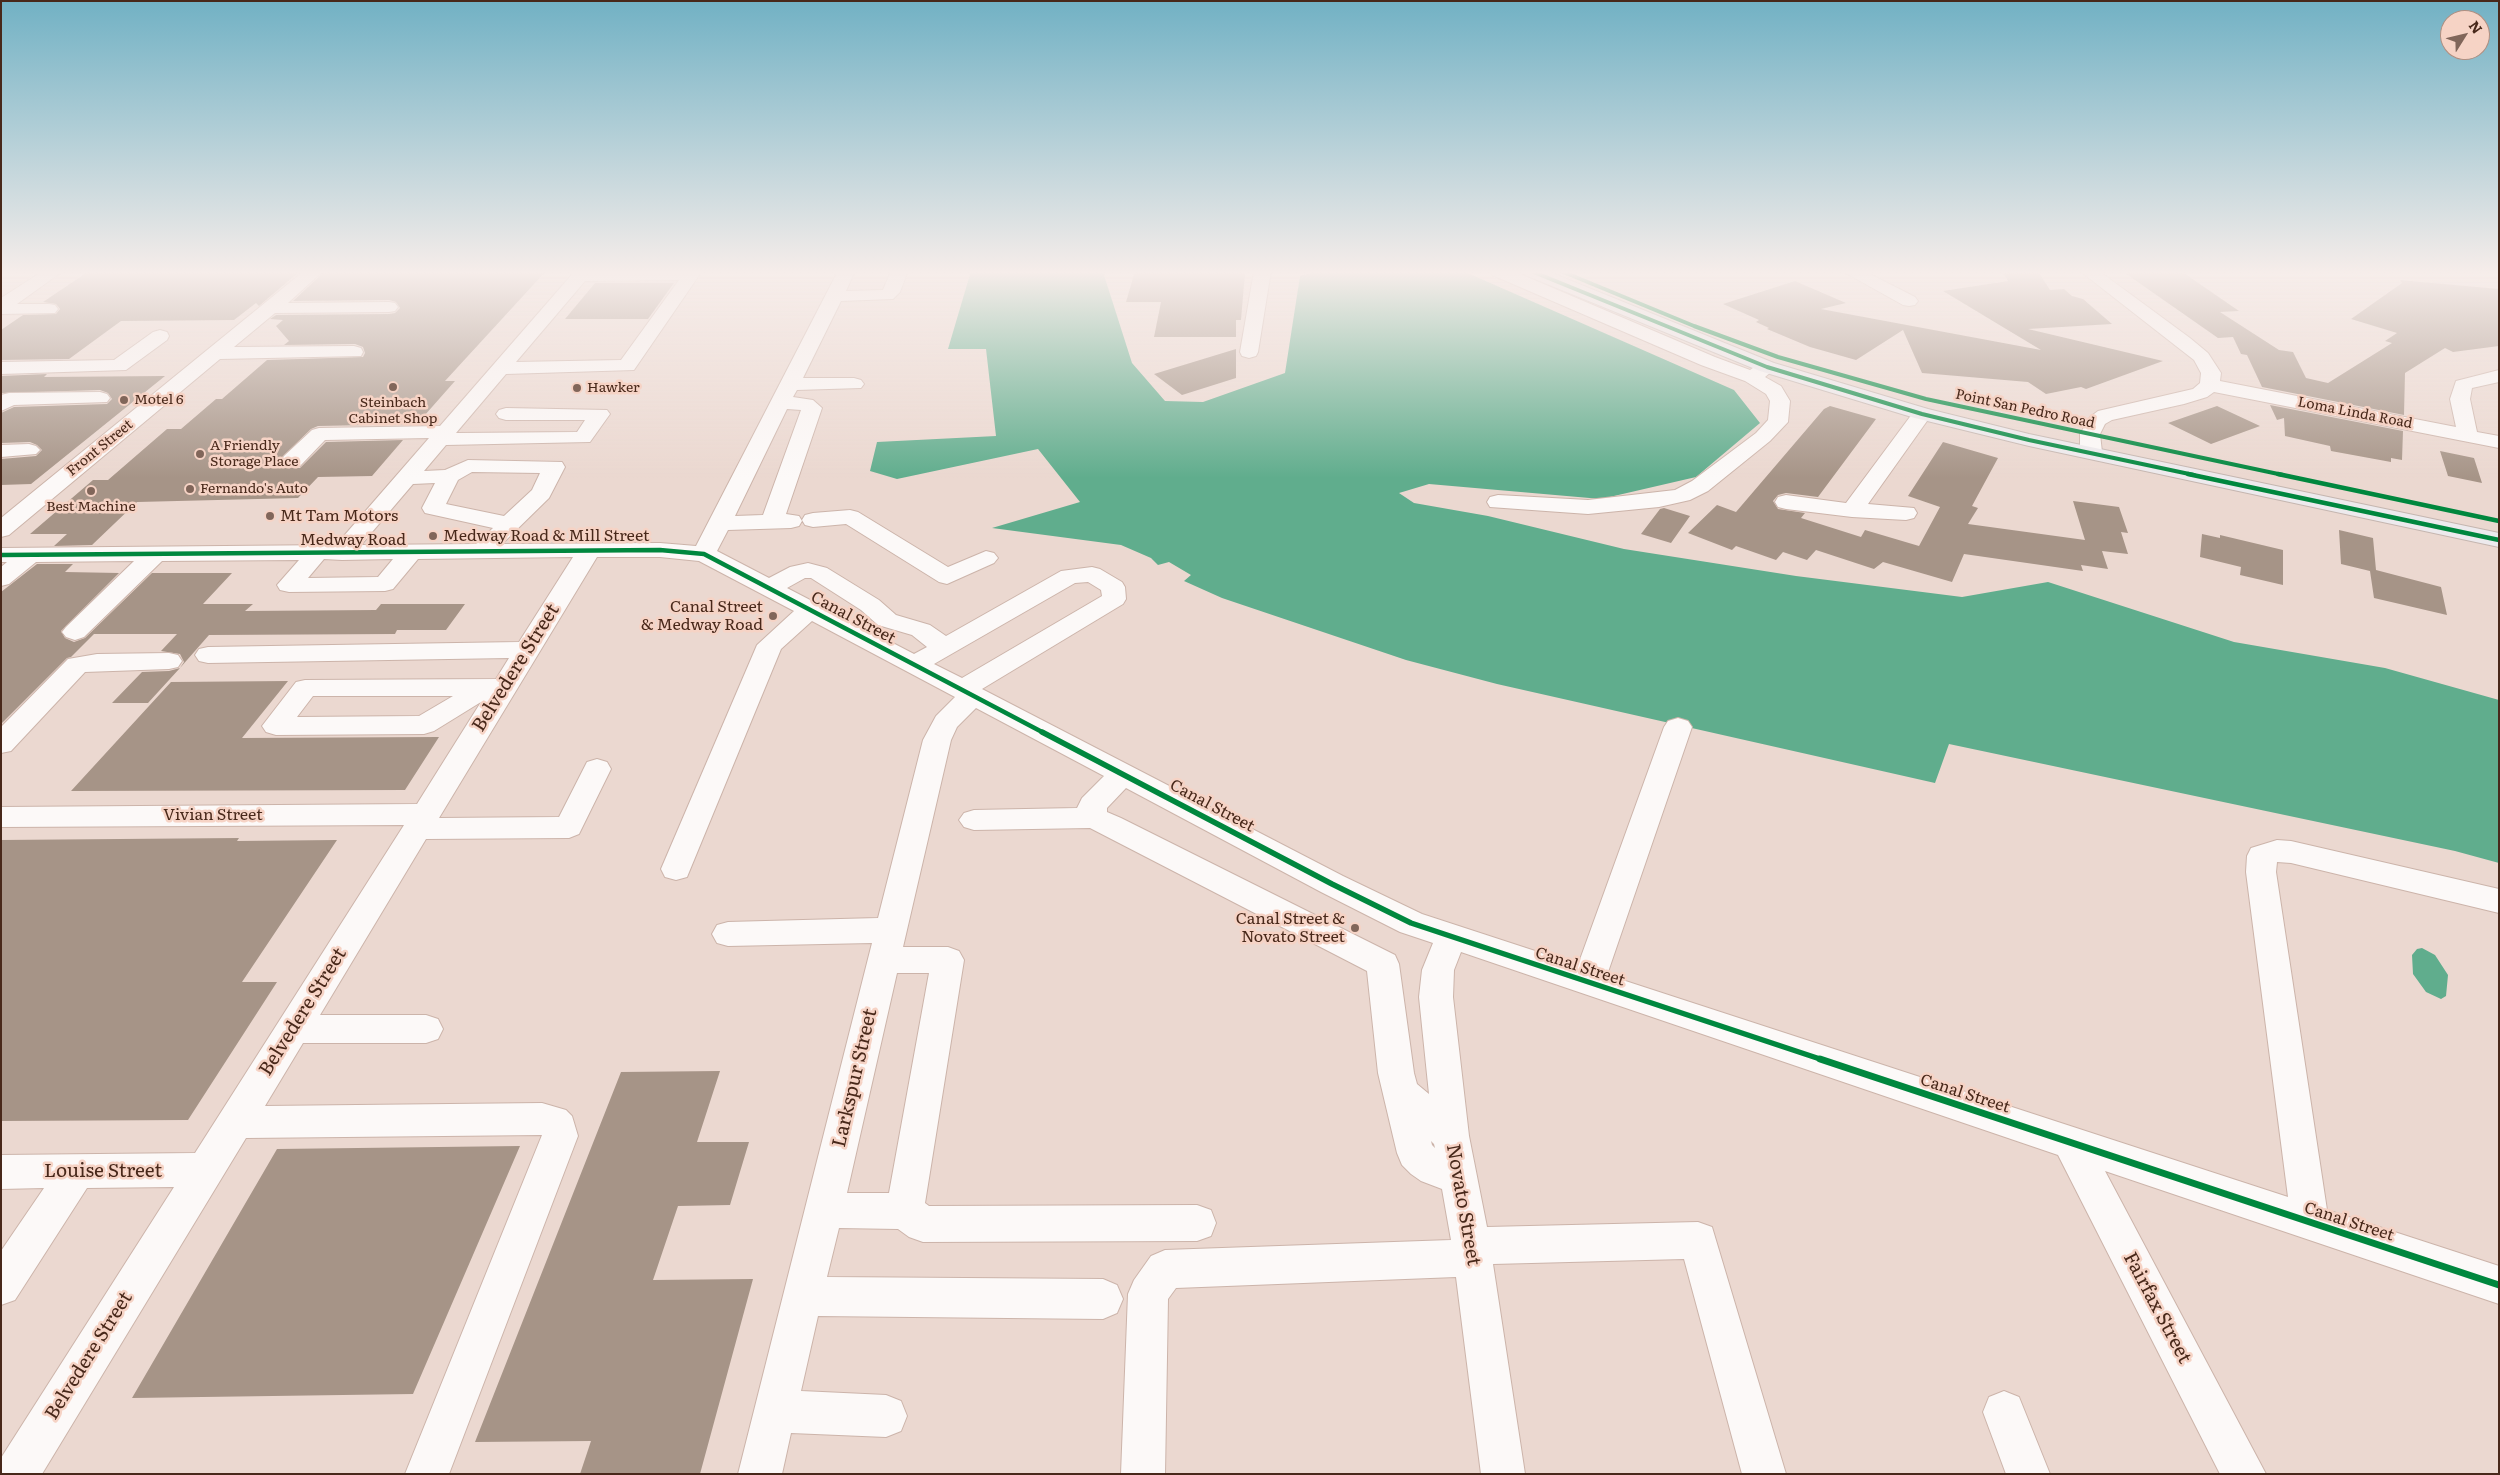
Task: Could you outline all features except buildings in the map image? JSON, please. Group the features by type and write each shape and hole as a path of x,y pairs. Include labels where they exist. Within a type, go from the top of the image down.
{"main road":[{"name":"Point San Pedro Road","path":"1687,340 1760,372 1985,430 2090,443 2499,521"},
{"name":"Point San Pedro Road","path":"1731,340 1778,357 2090,443 2499,540"}],"street":[{"path":"1,368 119,366 155,340"},
{"name":"Front Street","path":"1,530 232,340"},
{"path":"342,553 525,340"},
{"path":"501,368 627,366 645,340"},
{"path":"704,554 813,340"},
{"path":"1249,352 1251,340"},
{"path":"1498,502 1588,507 1659,500 1682,495 1700,486 1764,437 1778,422 1780,401 1760,372 1708,361 1659,340"},
{"path":"2090,443 2097,421 2105,416 2177,400 2200,393 2210,385 2211,374 2201,357 2178,340"},
{"path":"216,353 354,352"},
{"path":"2468,436 2460,400 2463,385 2488,376 2499,376"},
{"path":"790,384 854,384"},
{"name":"Loma Linda Road","path":"2210,385 2499,442"},
{"path":"1,405 9,399 100,398"},
{"path":"772,522 812,408 806,404 781,403"},
{"path":"292,460 319,434 584,438 600,414 506,414"},
{"path":"1852,510 1922,414"},
{"path":"1,451 29,450"},
{"path":"406,478 449,476 468,466 554,467 541,492 482,550"},
{"path":"449,476 433,508 508,524"},
{"path":"1786,502 1852,510 1906,513"},
{"path":"720,524 850,517 947,577 986,558"},
{"name":"Medway Road","path":"1,555 342,553 482,550 670,551 704,554"},
{"name":"Belvedere Street","path":"17,1474 421,822 496,687 528,650 589,551"},
{"path":"317,553 289,584 384,584 410,552"},
{"path":"75,632 155,554"},
{"name":"Canal Street","path":"704,554 1375,906 1411,923 2499,1284"},
{"path":"1,579 30,555"},
{"path":"769,588 798,572 808,570 819,573 870,605 887,620 921,630 944,647 914,664"},
{"name":"Larkspur Street","path":"760,1474 936,740 946,722 967,693 1114,599 1113,586 1092,574 1069,576 944,647"},
{"path":"676,869 770,645 810,610"},
{"path":"208,654 528,650"},
{"path":"331,653 276,726 424,725 496,687"},
{"path":"1,744 77,665 97,662 168,661"},
{"path":"305,688 496,687"},
{"path":"1588,983 1678,726"},
{"name":"Vivian Street","path":"1,817 421,822 569,827 597,769"},
{"path":"1092,818 1092,805 1123,774"},
{"path":"974,820 1092,818 1111,825 1383,964 1396,1073 1415,1153 1434,1169 1459,1179"},
{"path":"2310,1222 2261,872 2262,856 2277,851 2291,852 2499,901"},
{"path":"728,934 887,945 948,960 905,1210"},
{"name":"Novato Street","path":"1451,937 1441,961 1436,987 1451,1136 1472,1252 1503,1474"},
{"path":"292,1029 426,1029"},
{"path":"1402,1093 1451,1136"},
{"path":"234,1122 542,1120 553,1121 559,1127 560,1136 427,1474"},
{"name":"Fairfax Street","path":"2070,1142 2244,1474"},
{"name":"Louise Street","path":"1,1172 204,1170"},
{"path":"1,1286 77,1171"},
{"path":"823,1210 905,1210 923,1224 1197,1223"},
{"path":"1143,1474 1148,1294 1165,1269 1698,1240 1764,1474"},
{"path":"803,1296 1103,1300"},
{"path":"775,1411 886,1416"},
{"path":"2004,1412 2028,1474"}],"shaded area":[{"path":"951,340 1125,340 1132,363 1165,401 1203,402 1285,373 1290,340 1620,340 1734,390 1760,423 1696,477 1601,499 1429,484 1399,493 1414,503 1488,516 1624,549 1796,576 1962,597 2048,582 2234,642 2385,668 2499,700 2499,863 2455,851 1949,744 1935,783 1497,684 1406,660 1222,598 1184,581 1191,575 1169,562 1158,565 1151,558 1121,545 992,528 1080,502 1038,449 897,479 870,471 877,442 996,436 986,349 948,349"},
{"path":"2422,948 2435,955 2448,975 2446,996 2441,999 2426,992 2413,974 2412,955 2417,949"}],"cycle path":[{"path":"1700,340 1767,367 1922,414 2029,440 2499,540"},
{"path":"1731,340 1778,357 1926,399 2499,521"},
{"path":"1,555 660,550 704,554 1332,884 1411,923 2499,1285"}],"place":[{"name":"Steinbach Cabinet Shop","path":"393,387"},
{"name":"Hawker","path":"577,388"},
{"name":"Motel 6","path":"124,400"},
{"name":"A Friendly Storage Place","path":"200,454"},
{"name":"Fernando's Auto","path":"190,489"},
{"name":"Best Machine","path":"91,491"},
{"name":"Mt Tam Motors","path":"270,516"},
{"name":"Medway Road & Mill Street","path":"433,536"},
{"name":"Canal Street & Medway Road","path":"773,616"},
{"name":"Canal Street & Novato Street","path":"1355,928"}]}
